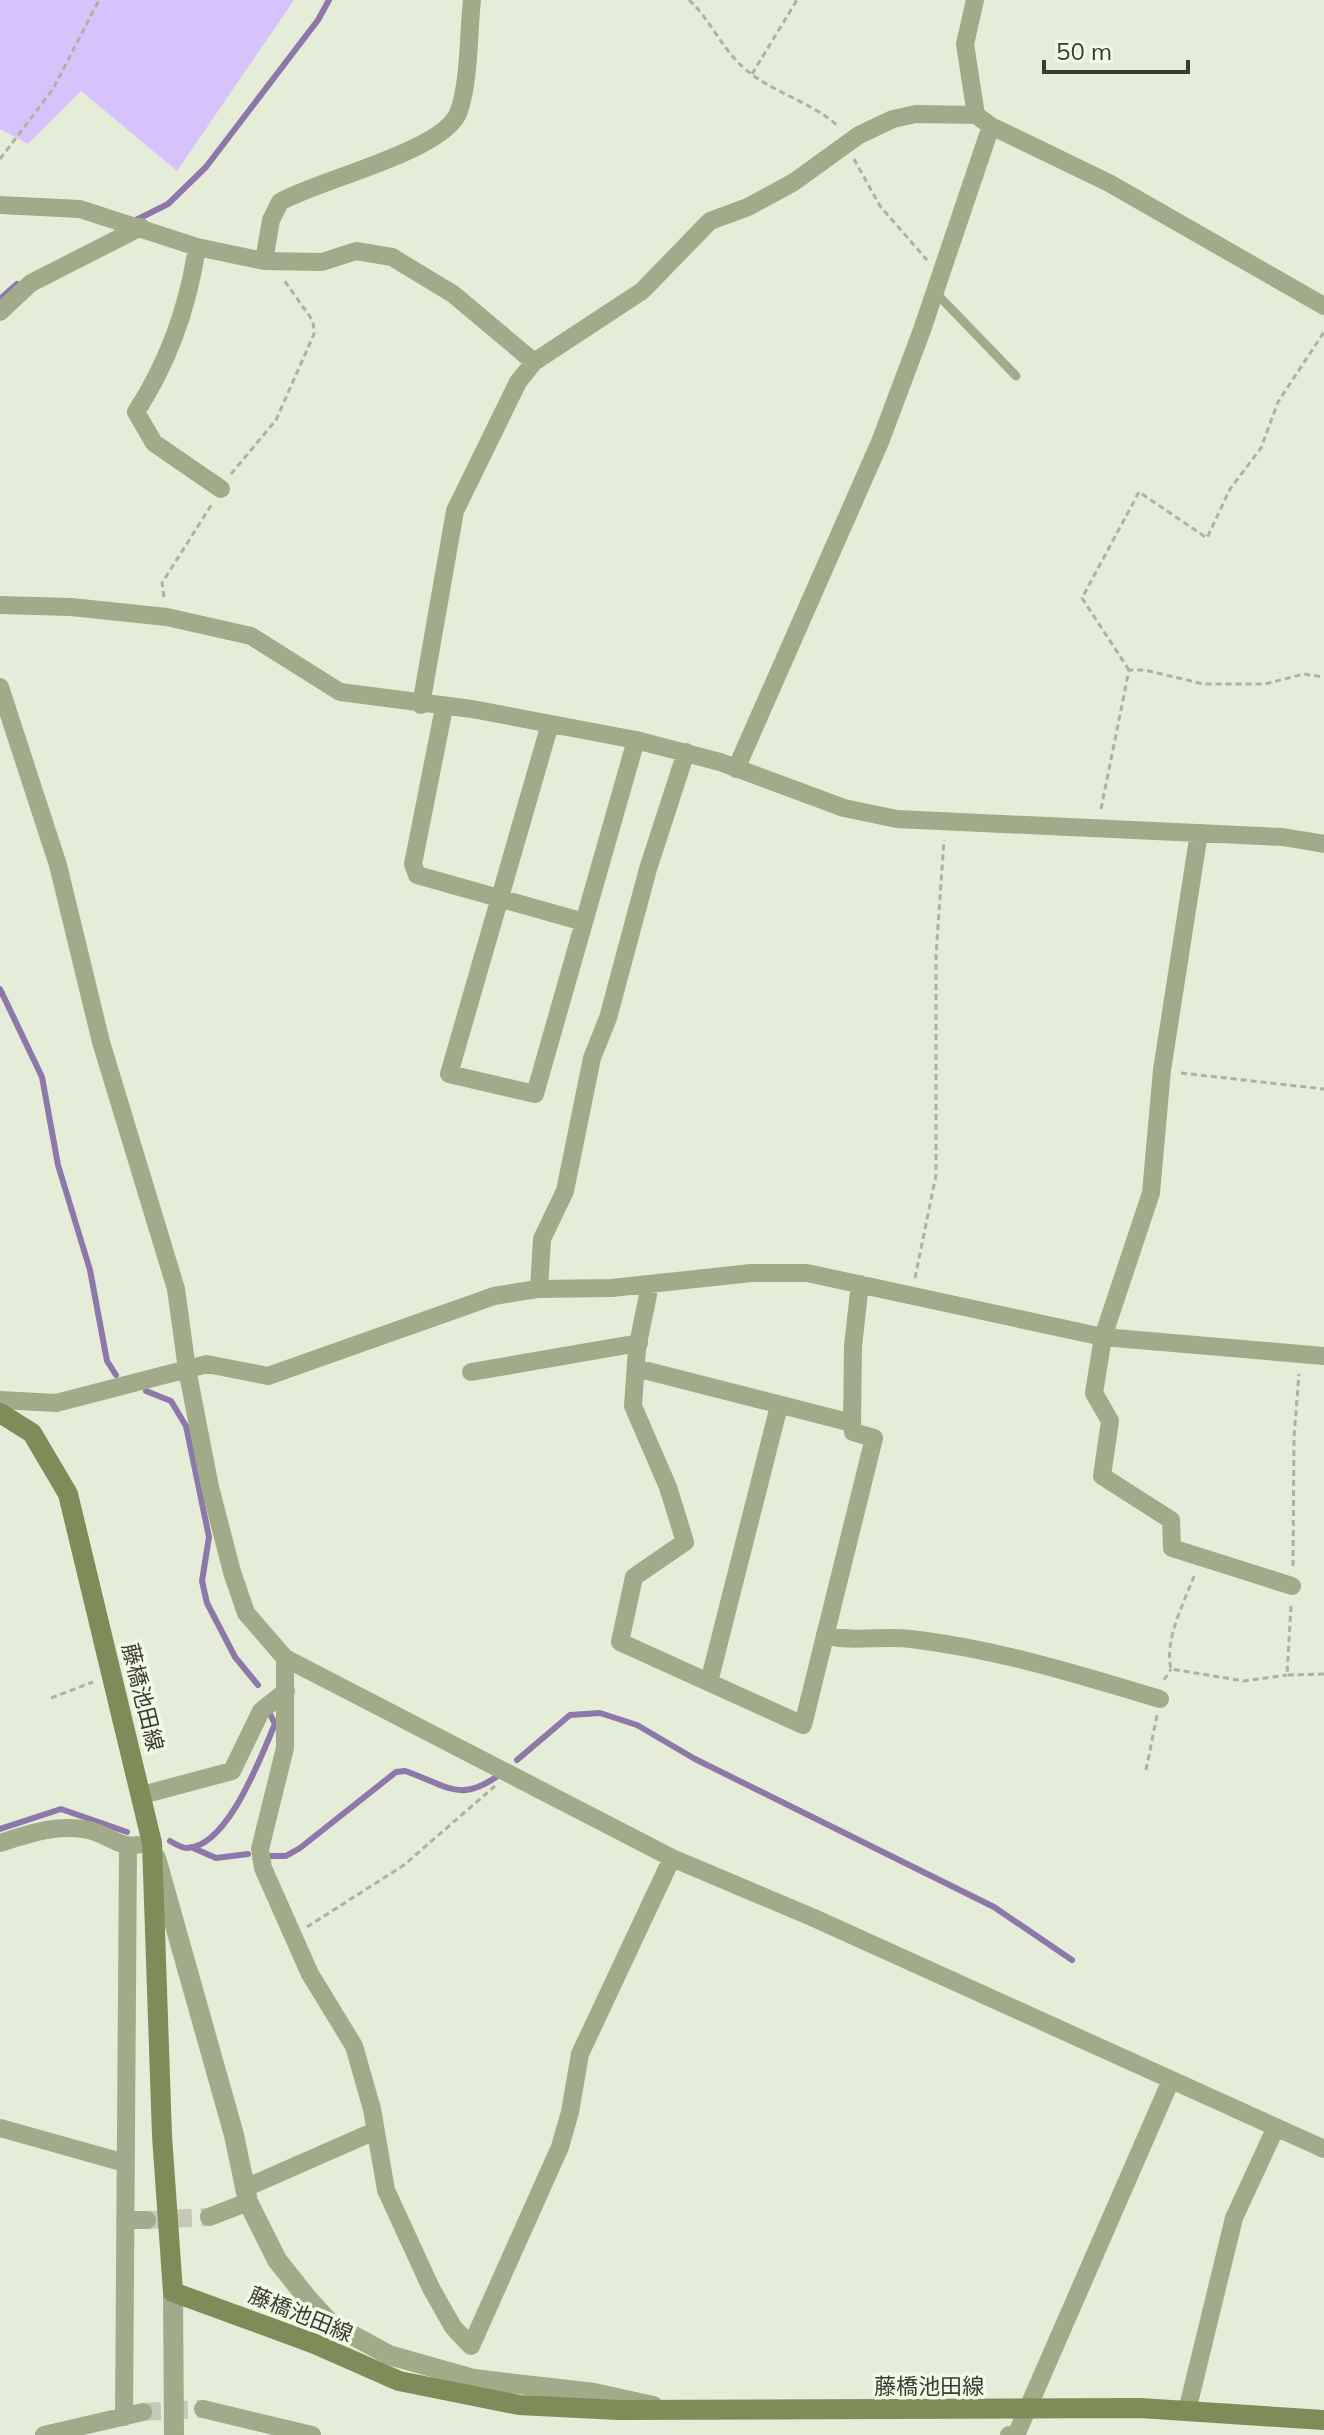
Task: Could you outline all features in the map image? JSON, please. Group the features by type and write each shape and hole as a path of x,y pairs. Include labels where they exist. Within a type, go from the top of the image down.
{"main road":[{"name":"藤橋池田線","path":"0,1413 32,1433 68,1494 152,1843 162,2136 173,2292 315,2344 399,2381 519,2405 670,2409 1187,2411 1324,2420"}],"street":[{"path":"270,261 271,220 280,202 423,145 447,132 459,113 472,0"},
{"path":"736,769 880,442 942,272 983,121 965,44 975,0"},
{"path":"421,705 455,511 497,422 534,362 642,291 710,221 748,207 794,182 846,144 893,119 916,114 983,121 1109,183 1324,306"},
{"path":"0,205 80,209 197,247 270,261 322,262 356,251 392,257 453,294 534,362"},
{"path":"0,312 31,283 141,227"},
{"path":"197,247 193,278 163,370 136,412 154,443 221,489"},
{"path":"0,605 71,607 167,617 251,636 340,692 444,708 472,709 636,740 686,752 844,808 897,819 945,824 1283,837 1324,844"},
{"path":"0,687 58,865 101,1042 176,1289 187,1369 210,1487 232,1572 246,1613 285,1658 672,1858 814,1918 1324,2149"},
{"path":"444,708 413,864 417,875 584,922"},
{"path":"550,724 449,1074 535,1094 636,740"},
{"path":"539,1289 542,1239 569,1178 592,1058 608,1018 648,869 686,752"},
{"path":"1199,833 1162,1070 1151,1193 1103,1337 1094,1393 1110,1421 1102,1476 1171,1520 1172,1548 1292,1586"},
{"path":"0,1400 56,1403 207,1364 268,1376 494,1296 539,1289 650,1285 751,1273 807,1273 1103,1337 1324,1356"},
{"path":"650,1285 639,1343 633,1406 668,1487 685,1542 634,1577 620,1642 803,1725 874,1438 853,1432 852,1423 853,1346 860,1284"},
{"path":"471,1372 639,1343"},
{"path":"636,1368 852,1423"},
{"path":"709,1682 779,1406"},
{"path":"825,1635 847,1642 910,1639 1008,1660 1034,1661 1160,1699"},
{"path":"285,1658 285,1748 260,1849 263,1868 310,1974 354,2046 386,2190 453,2327 471,2346"},
{"path":"142,1795 232,1771 261,1711 286,1691"},
{"path":"0,1843 47,1827 91,1830 128,1847 152,1843 234,2135 246,2195 277,2260 330,2323 389,2355 463,2376 594,2393 670,2409"},
{"path":"124,2417 128,1847"},
{"path":"463,2376 471,2346 560,2147 570,2112 580,2054 672,1858"},
{"path":"1009,2435 1017,2433 1171,2080"},
{"path":"1187,2411 1234,2218 1276,2127"},
{"path":"0,2128 125,2163"},
{"path":"209,2217 246,2195 375,2131"},
{"path":"125,2220 147,2220"},
{"path":"173,2292 174,2435"},
{"path":"203,2409 312,2435"},
{"path":"44,2435 143,2412"}],"lane":[{"path":"935,292 1016,376"}],"path":[{"path":"0,159 53,89 99,0"},
{"path":"689,0 741,66 826,115 839,127 880,206 933,267 942,272"},
{"path":"752,74 797,0"},
{"path":"167,617 162,583 221,489 276,420 314,334 313,321 270,261"},
{"path":"1098,831 1129,670 1082,598 1139,492 1207,538 1230,489 1261,448 1278,402 1324,332"},
{"path":"1129,670 1145,670 1203,684 1265,684 1304,674 1324,677"},
{"path":"912,1296 936,1175 936,955 945,824"},
{"path":"1162,1070 1324,1089"},
{"path":"1287,1675 1294,1437 1301,1354"},
{"path":"1201,1558 1173,1635 1168,1657 1171,1669 1244,1681 1324,1674"},
{"path":"51,1698 113,1673"},
{"path":"293,1935 393,1874 490,1789 513,1774"}],"shaded area":[{"path":"0,0 294,0 177,171 81,91 28,144 0,129"}],"waterway":[{"path":"132,222 168,204 206,167 318,20 329,0"},
{"path":"0,299 17,284"},
{"path":"0,989 42,1077 58,1165 90,1270 107,1361 116,1375"},
{"path":"146,1391 171,1401 186,1426 209,1537 202,1581 207,1603 235,1657 258,1685"},
{"path":"517,1760 570,1715 600,1713 637,1725 695,1759 994,1907 1072,1960"},
{"path":"170,1841 187,1848 202,1844 229,1817 252,1777 275,1724 271,1716"},
{"path":"270,1856 286,1856 300,1848 396,1772 405,1771 443,1786 463,1790 473,1789 499,1775"},
{"path":"0,1829 61,1809 127,1832"},
{"path":"191,1847 216,1858 248,1854"}],"tunnel":[{"path":"147,2220 209,2217"},
{"path":"143,2412 203,2409"}]}
